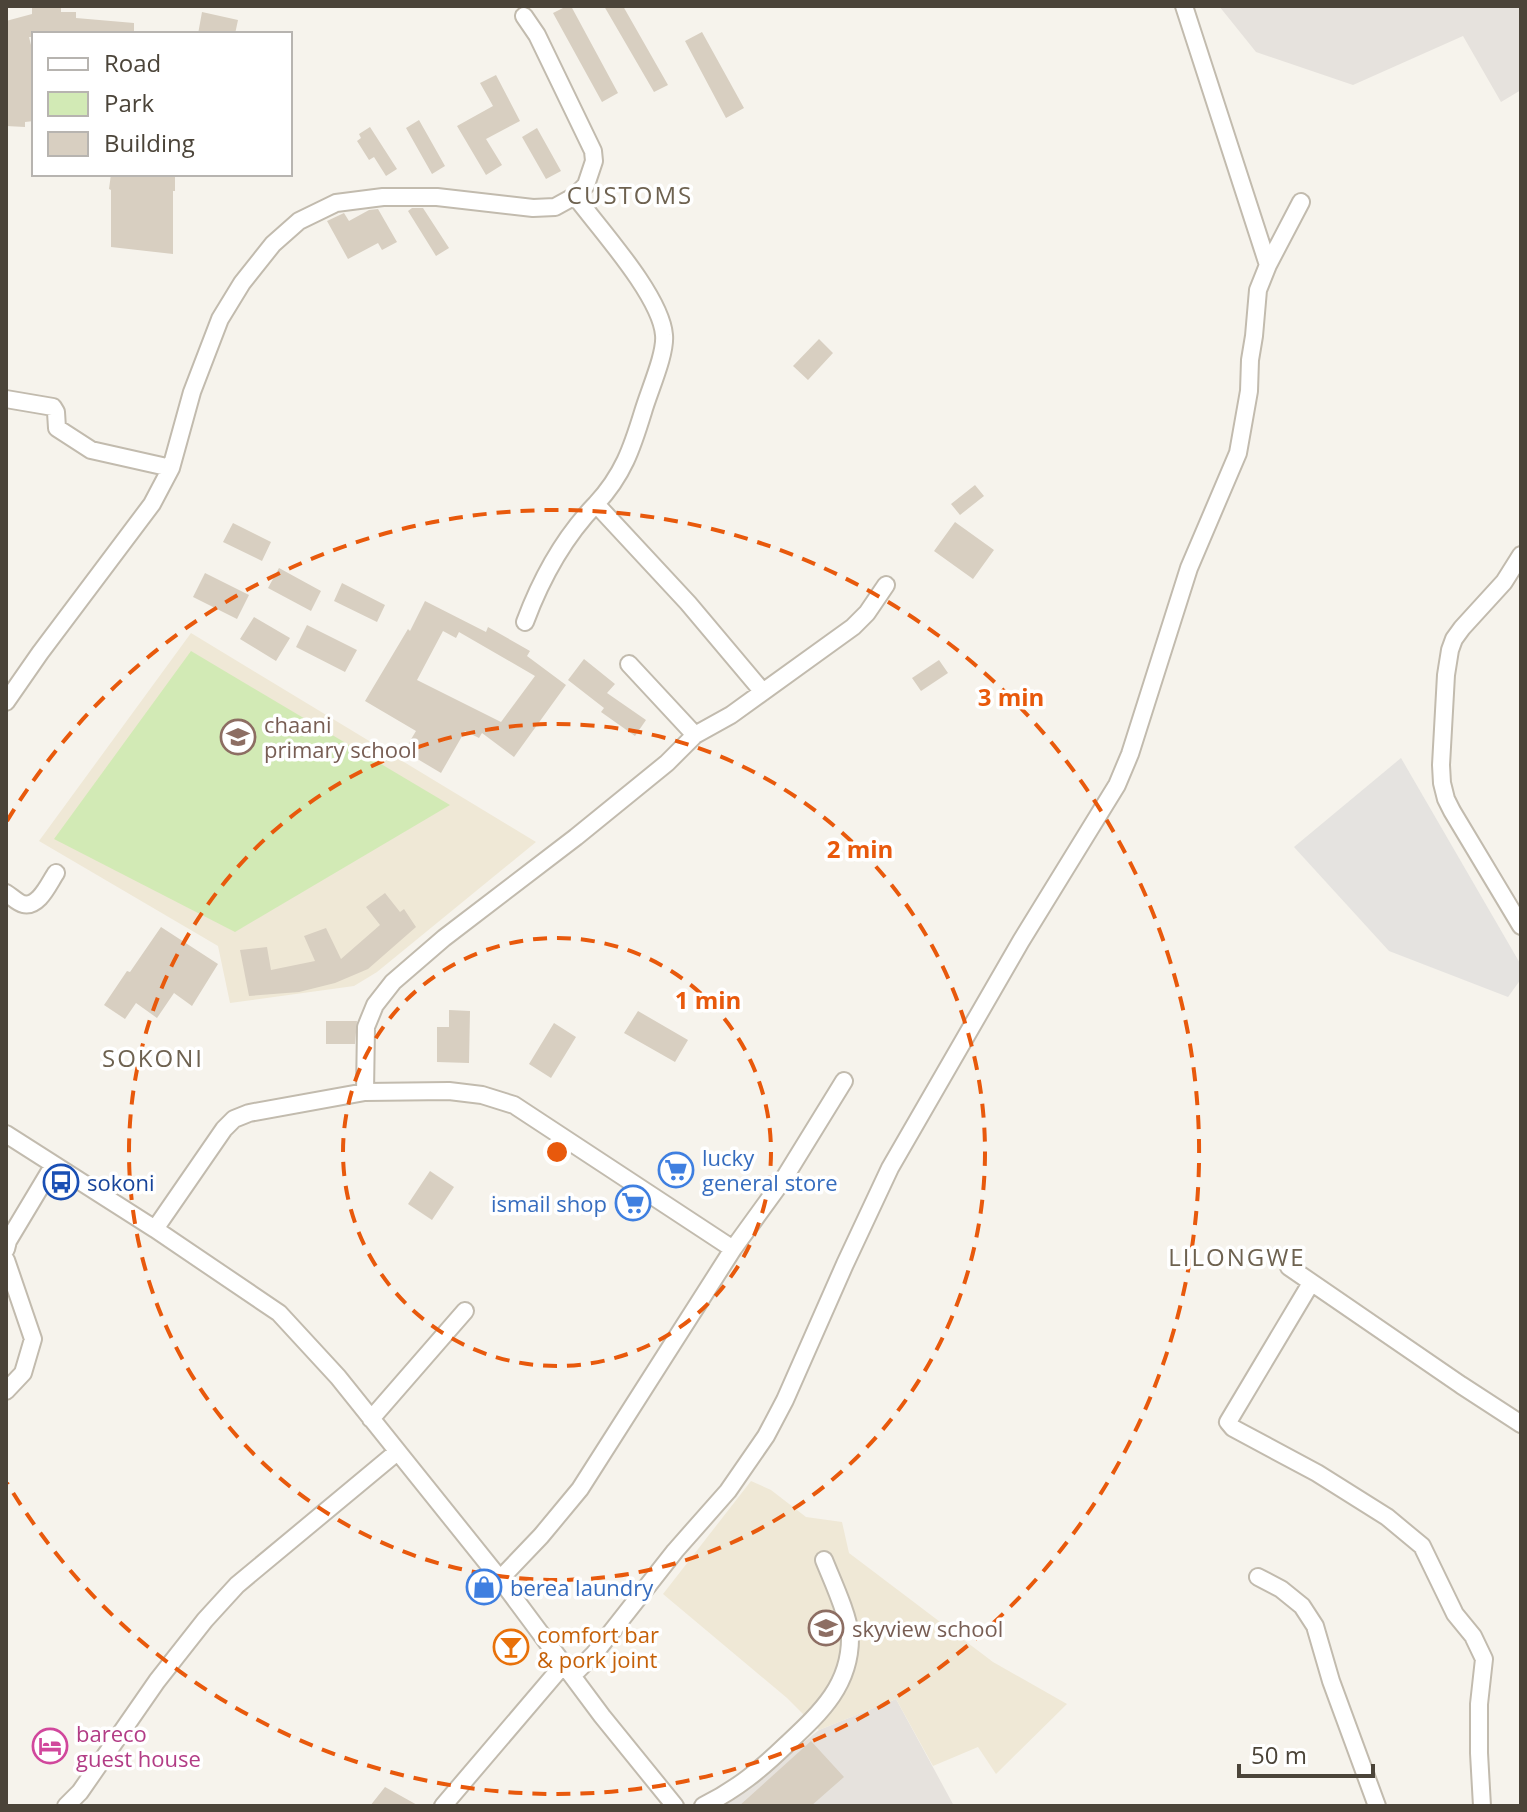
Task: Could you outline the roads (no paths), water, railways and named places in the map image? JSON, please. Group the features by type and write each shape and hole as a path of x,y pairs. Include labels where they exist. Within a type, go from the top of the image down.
{"street":[{"path":"1184,6 1268,265"},
{"path":"6,702 152,504 171,468 192,392 220,319 242,283 273,244 299,221 336,203 383,197 437,197 533,208 555,207 575,196 586,185 594,161 593,151 537,35 524,16"},
{"path":"525,622 540,585 571,535 583,517 611,488 625,466 660,360 664,336 653,301 575,196"},
{"path":"443,1806 568,1669 594,1654 675,1551 728,1491 766,1436 890,1168 1021,941 1117,785 1130,754 1189,568 1238,453 1249,391 1258,290 1301,202"},
{"path":"6,399 53,407 57,428 91,450 171,468"},
{"path":"596,504 688,603 763,692"},
{"path":"1521,555 1504,582 1454,639 1446,675 1441,765 1446,799 1521,926"},
{"path":"365,1092 366,1027 375,1005 393,982 444,938 576,837 695,735 731,715 853,627 886,585"},
{"path":"629,664 695,735"},
{"path":"6,893 22,904 30,904 37,900 56,873"},
{"path":"500,1579 580,1489 733,1249 783,1180 844,1081"},
{"path":"155,1229 234,1119 268,1108 365,1092 449,1091 482,1095 514,1105 733,1249"},
{"path":"6,1134 279,1313 338,1377 500,1579 602,1716 675,1806"},
{"path":"6,1249 53,1166"},
{"path":"6,1260 33,1339 23,1373 6,1391"},
{"path":"1289,1267 1521,1424"},
{"path":"1311,1283 1228,1422 1233,1428 1317,1473 1387,1517 1422,1546 1455,1614 1473,1636 1484,1659 1479,1704 1482,1806"},
{"path":"371,1419 465,1311"},
{"path":"66,1806 80,1792 167,1669 237,1585 397,1452"},
{"path":"703,1806 728,1794 757,1773 823,1710 839,1687 850,1652 850,1631 824,1560"},
{"path":"1258,1577 1281,1589 1302,1606 1315,1626 1335,1693 1377,1806"}],"place":[{"name":"chaani primary school","path":"238,737"},
{"name":"lucky general store","path":"676,1170"},
{"name":"sokoni","path":"61,1182"},
{"name":"ismail shop","path":"633,1203"},
{"name":"berea laundry","path":"484,1587"},
{"name":"skyview school","path":"826,1628"},
{"name":"comfort bar & pork joint","path":"511,1647"},
{"name":"bareco guest house","path":"50,1746"}],"district":[{"name":"CUSTOMS","path":"630,194"},
{"name":"SOKONI","path":"153,1057"},
{"name":"LILONGWE","path":"1237,1256"}]}
